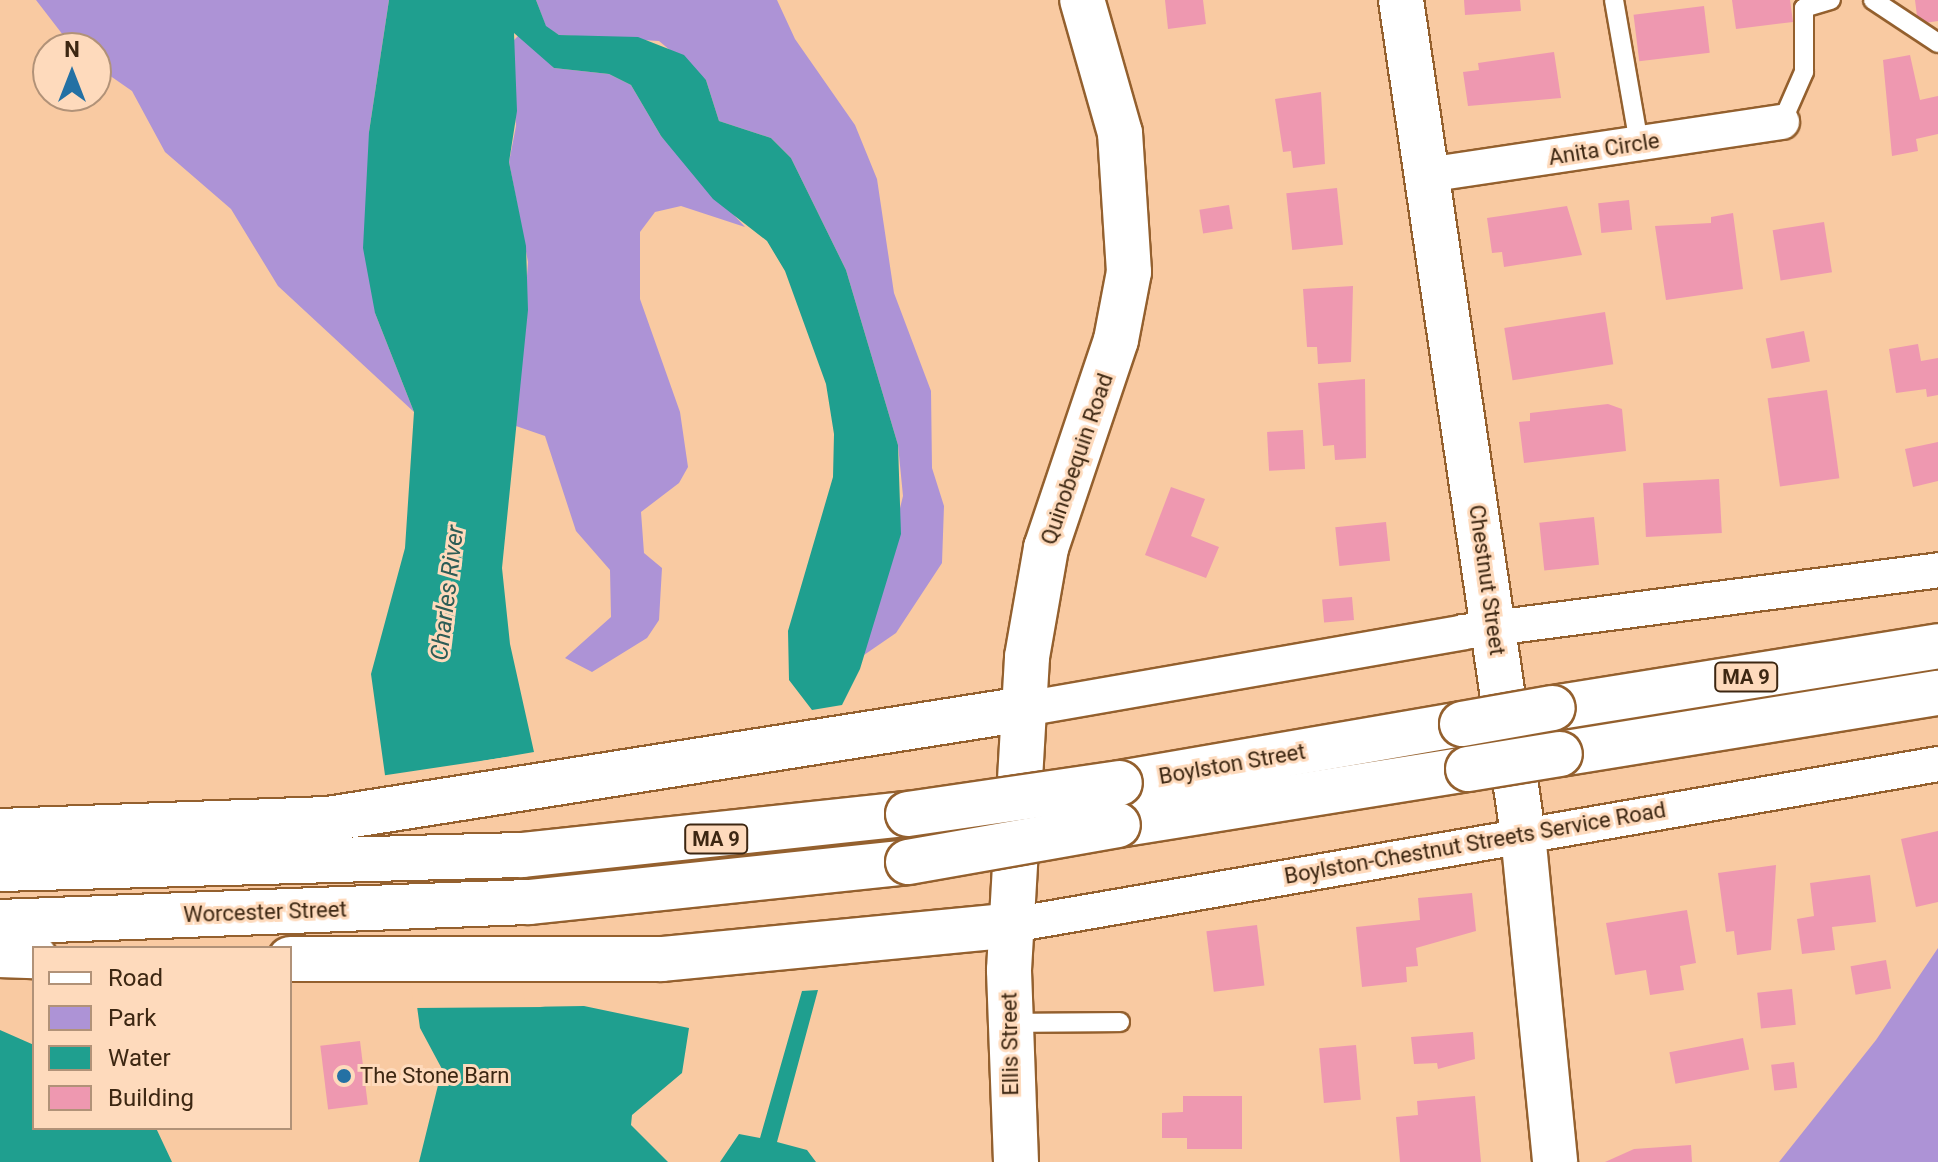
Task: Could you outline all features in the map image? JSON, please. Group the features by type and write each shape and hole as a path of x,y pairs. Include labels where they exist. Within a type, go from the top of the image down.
{"main road":[{"name":"Quinobequin Road","path":"1012,925 1024,709 1046,548 1116,340 1129,272 1120,133 1082,0"},
{"name":"Chestnut Street","path":"1401,0 1523,834 1555,1162"},
{"name":"Boylston Street","path":"529,902 908,862 1119,804 1462,724 1938,646"},
{"name":"Boylston Street","path":"0,869 522,855 908,814 1119,804 1468,769 1938,693"},
{"path":"0,831 224,826 365,814 1024,709"},
{"name":"Worcester Street","path":"0,922 529,902"},
{"path":"292,959 538,959 750,953 1012,925"},
{"name":"Ellis Street","path":"1012,925 1009,1023 1016,1162"},
{"path":"0,955 32,956"}],"street":[{"name":"Anita Circle","path":"1427,175 1782,122"},
{"path":"1024,709 1494,627 1938,570"},
{"name":"Boylston-Chestnut Streets Service Road","path":"1012,925 1938,764"}],"lane":[{"path":"1614,0 1639,143"},
{"path":"1782,122 1804,72 1804,8 1831,0"},
{"path":"1873,0 1938,43"},
{"path":"1009,1023 1120,1022"}],"green space":[{"path":"36,0 389,0 369,132 375,313 414,412 278,286 231,209 165,152 132,91 112,77 112,32 61,32"},
{"path":"536,0 777,0 795,39 855,125 877,179 894,293 931,391 932,468 944,506 942,563 896,633 864,655 903,496 898,445 846,270 791,158 771,138 719,121 706,80 659,41 559,35 546,27"},
{"path":"522,32 554,68 609,74 631,85 661,136 745,227 681,206 655,212 640,232 640,299 680,412 688,467 679,483 641,512 644,553 662,568 659,620 647,638 592,672 565,658 611,617 610,570 576,531 545,436 516,426 528,262 509,162 516,126 510,44"},
{"path":"1938,948 1938,1162 1779,1162 1876,1040"}],"water":[{"name":"Charles River","path":"389,0 536,0 546,26 559,35 638,37 684,55 706,80 719,121 771,138 791,158 846,270 898,445 901,534 860,669 842,705 812,710 789,680 788,631 833,477 834,434 826,384 785,271 767,241 713,199 661,136 631,85 609,74 554,68 514,33 517,111 509,162 526,246 528,310 502,568 510,644 534,752 482,761 522,1007 584,1006 689,1028 682,1073 632,1115 631,1125 668,1162 419,1162 442,1069 420,1028 371,674 405,548 414,412 375,313 363,248 369,132"},
{"path":"818,990 777,1142 807,1150 816,1162 720,1162 739,1134 760,1138 802,991"},
{"path":"0,1030 32,1044 32,1130 157,1130 172,1162 0,1162"}],"pier":[{"path":"507,757 486,764 525,1003 545,1007 414,1008 380,776"}],"building":[{"path":"1165,0 1203,0 1206,24 1168,29"},
{"path":"1464,0 1520,0 1521,11 1465,15"},
{"path":"1732,0 1790,0 1793,22 1736,29"},
{"path":"1915,0 1938,0 1938,21 1918,24"},
{"path":"1704,6 1710,53 1639,61 1634,15"},
{"path":"1554,52 1561,98 1468,106 1463,72 1479,70 1478,63"},
{"path":"1910,55 1920,100 1938,96 1938,134 1916,139 1918,151 1892,156 1883,60"},
{"path":"1321,92 1325,164 1293,168 1291,151 1283,152 1275,99"},
{"path":"1337,188 1343,245 1292,250 1286,193"},
{"path":"1629,200 1632,230 1601,233 1598,203"},
{"path":"1229,205 1233,229 1203,233 1199,210"},
{"path":"1567,206 1582,255 1504,267 1502,252 1492,253 1487,218"},
{"path":"1733,213 1743,289 1666,300 1655,226 1711,223 1711,217"},
{"path":"1824,222 1832,272 1781,281 1773,230"},
{"path":"1353,286 1351,362 1318,364 1317,347 1307,347 1303,289"},
{"path":"1605,312 1613,364 1513,380 1504,328"},
{"path":"1804,331 1810,361 1772,369 1766,338"},
{"path":"1918,344 1921,361 1938,358 1938,395 1927,397 1926,389 1896,393 1889,349"},
{"path":"1365,379 1366,458 1335,460 1334,445 1323,446 1318,383"},
{"path":"1827,390 1839,478 1780,486 1768,398"},
{"path":"1608,404 1622,409 1626,451 1524,463 1519,422 1530,421 1530,413"},
{"path":"1303,430 1305,469 1269,471 1267,432"},
{"path":"1938,442 1938,481 1913,487 1905,449"},
{"path":"1719,479 1722,533 1646,537 1643,483"},
{"path":"1171,487 1205,499 1191,536 1219,547 1206,578 1145,555"},
{"path":"1594,517 1599,565 1544,570 1539,523"},
{"path":"1386,522 1390,561 1339,566 1335,527"},
{"path":"1352,597 1354,620 1324,623 1322,600"},
{"path":"1938,831 1938,902 1916,907 1901,839"},
{"path":"1776,865 1771,950 1737,955 1734,931 1726,932 1718,873"},
{"path":"1870,875 1876,922 1832,927 1835,950 1802,954 1797,919 1814,916 1810,883"},
{"path":"1472,893 1476,931 1416,948 1418,966 1406,967 1407,982 1362,987 1356,927 1420,920 1418,898"},
{"path":"1687,910 1696,963 1680,966 1684,990 1650,995 1646,970 1615,975 1606,923"},
{"path":"1257,925 1264,986 1214,992 1206,931"},
{"path":"1886,960 1891,989 1856,995 1851,966"},
{"path":"1792,989 1796,1025 1761,1028 1757,993"},
{"path":"1473,1032 1475,1059 1438,1069 1437,1063 1414,1064 1411,1037"},
{"path":"1743,1038 1749,1069 1675,1084 1669,1052"},
{"name":"The Stone Barn","path":"360,1041 368,1105 328,1109 320,1046"},
{"path":"1356,1045 1361,1100 1324,1103 1319,1048"},
{"path":"1794,1062 1797,1088 1774,1091 1771,1065"},
{"path":"1183,1096 1242,1096 1242,1149 1187,1149 1187,1138 1162,1138 1162,1113 1183,1112"},
{"path":"1475,1096 1481,1162 1400,1162 1396,1117 1418,1115 1417,1101"},
{"path":"1691,1145 1692,1162 1605,1162 1634,1149"}],"place":[{"name":"The Stone Barn","path":"344,1076"}]}
